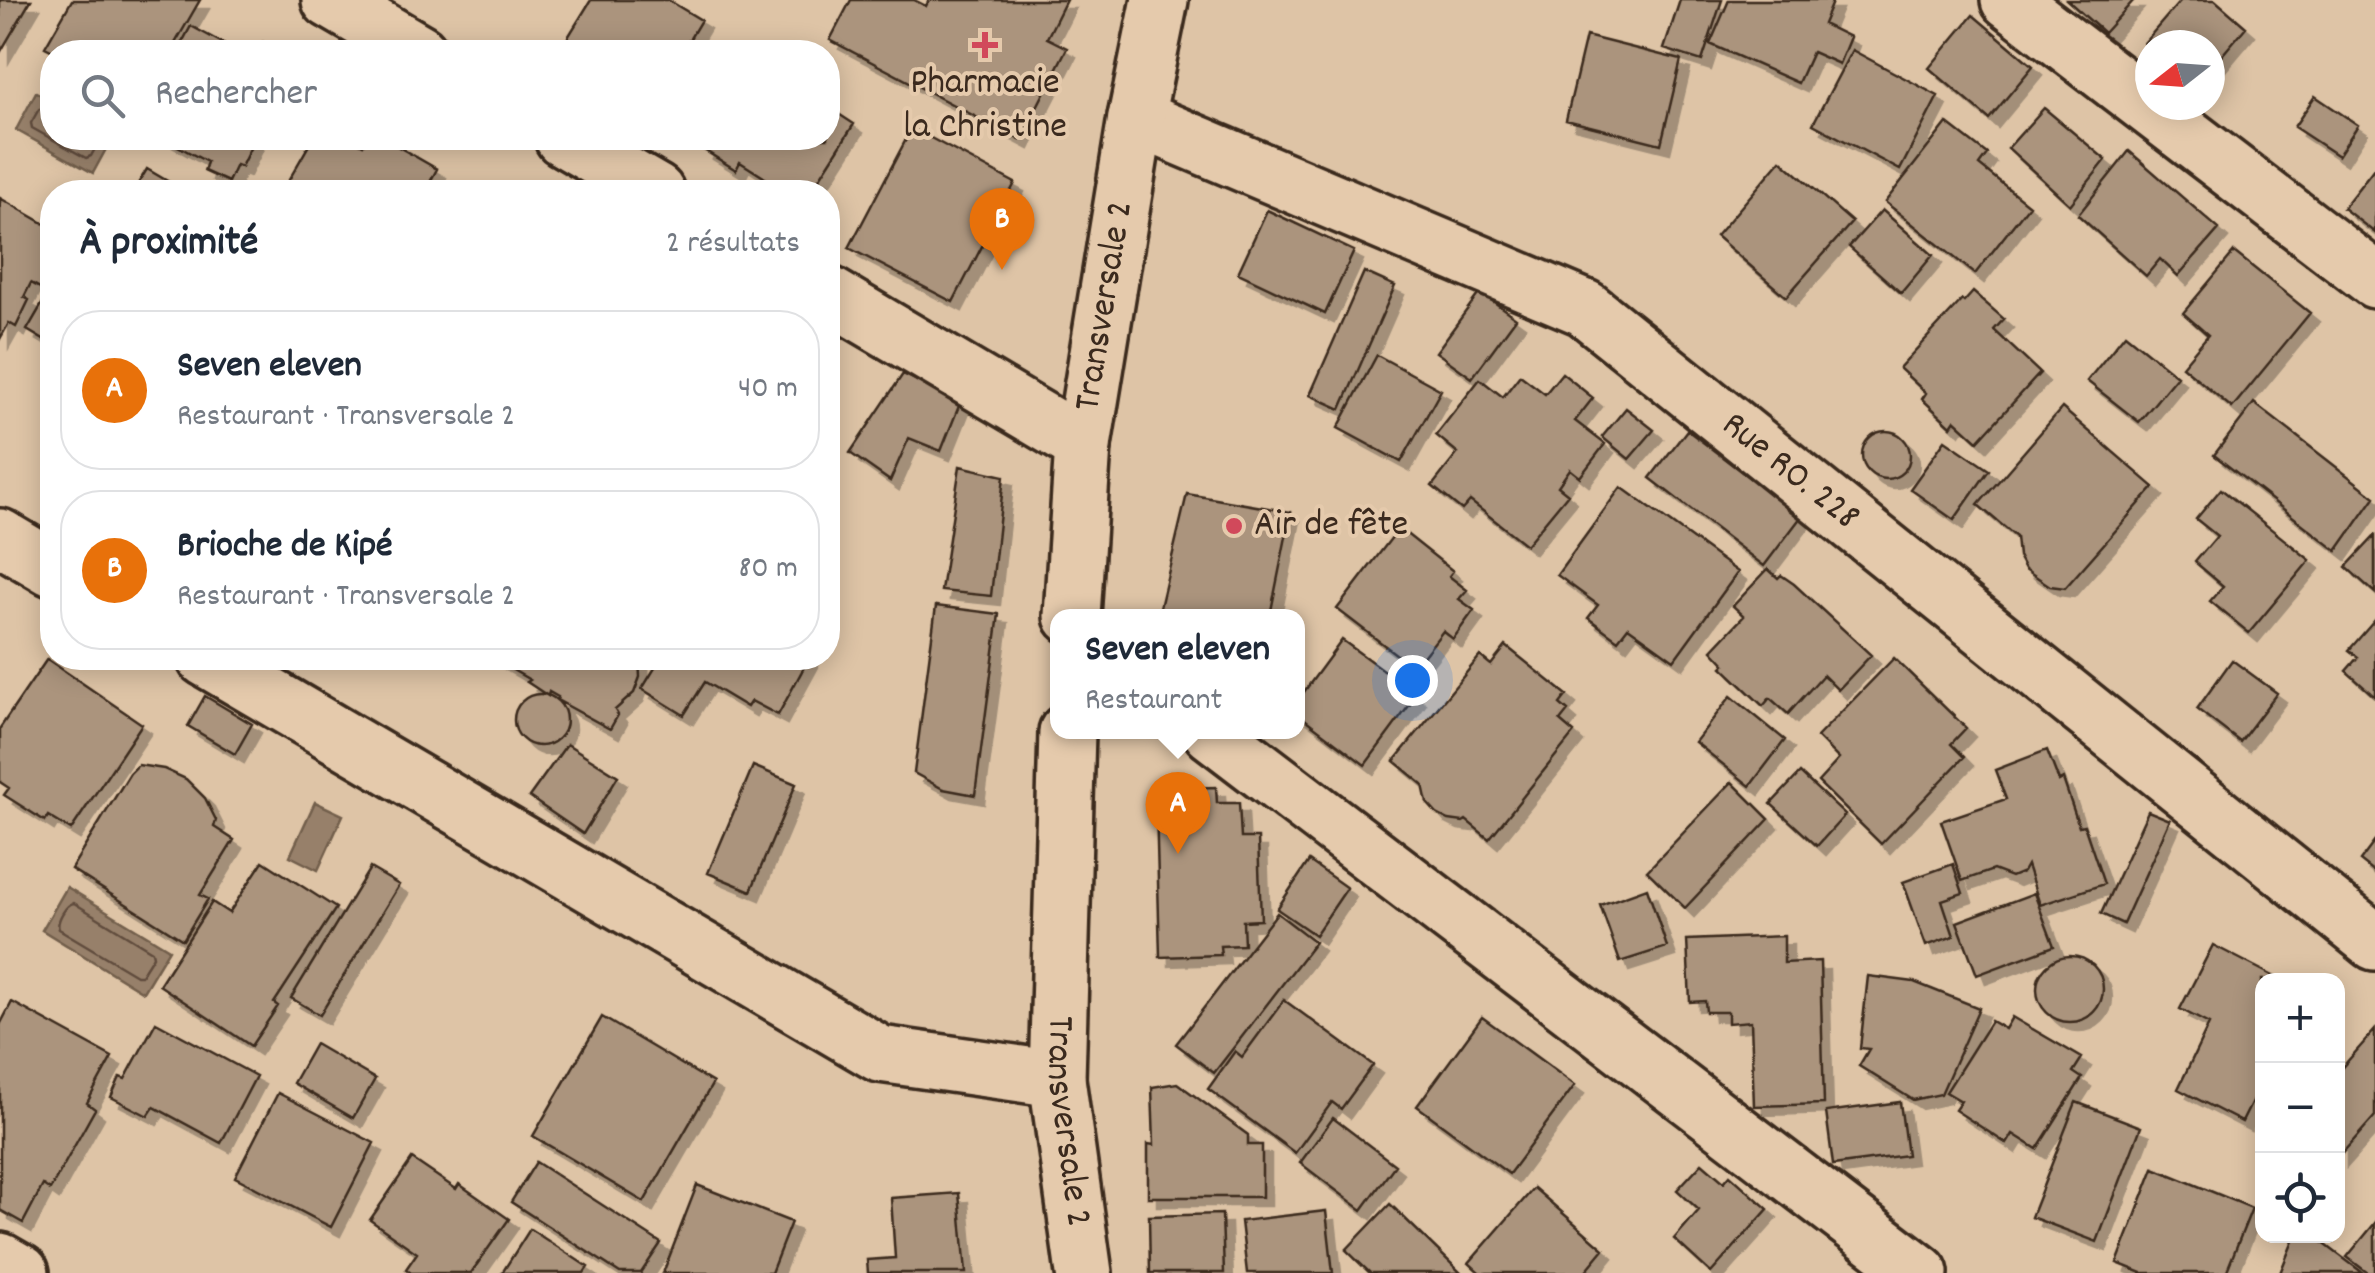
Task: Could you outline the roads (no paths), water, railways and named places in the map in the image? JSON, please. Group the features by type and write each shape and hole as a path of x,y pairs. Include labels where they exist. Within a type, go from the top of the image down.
{"street":[{"path":"330,0 398,40"},
{"name":"Transversale 2","path":"1072,609 1084,445 1136,118 1160,0"},
{"path":"2009,0 2375,280"},
{"name":"Rue RO. 228","path":"1136,118 1585,308 2375,942"},
{"path":"584,150 635,180"},
{"path":"840,301 1084,445"},
{"path":"0,538 40,561"},
{"path":"225,670 880,1054 1057,1079"},
{"name":"Transversale 2","path":"1067,739 1057,1079 1084,1273"},
{"path":"1220,739 1920,1273"},
{"path":"0,1261 21,1273"}],"water":[{"path":"36,92 40,94 40,143 16,130"},
{"path":"52,150 105,150 93,173"},
{"path":"315,802 343,815 318,870 290,856"},
{"path":"67,887 169,949 143,992 42,930"}],"place":[{"name":"Pharmacie la Christine","path":"985,45"},
{"name":"Brioche de Kipé","path":"1002,270"},
{"name":"Air de fête","path":"1234,526"},
{"name":"Seven eleven","path":"1178,854"}]}
